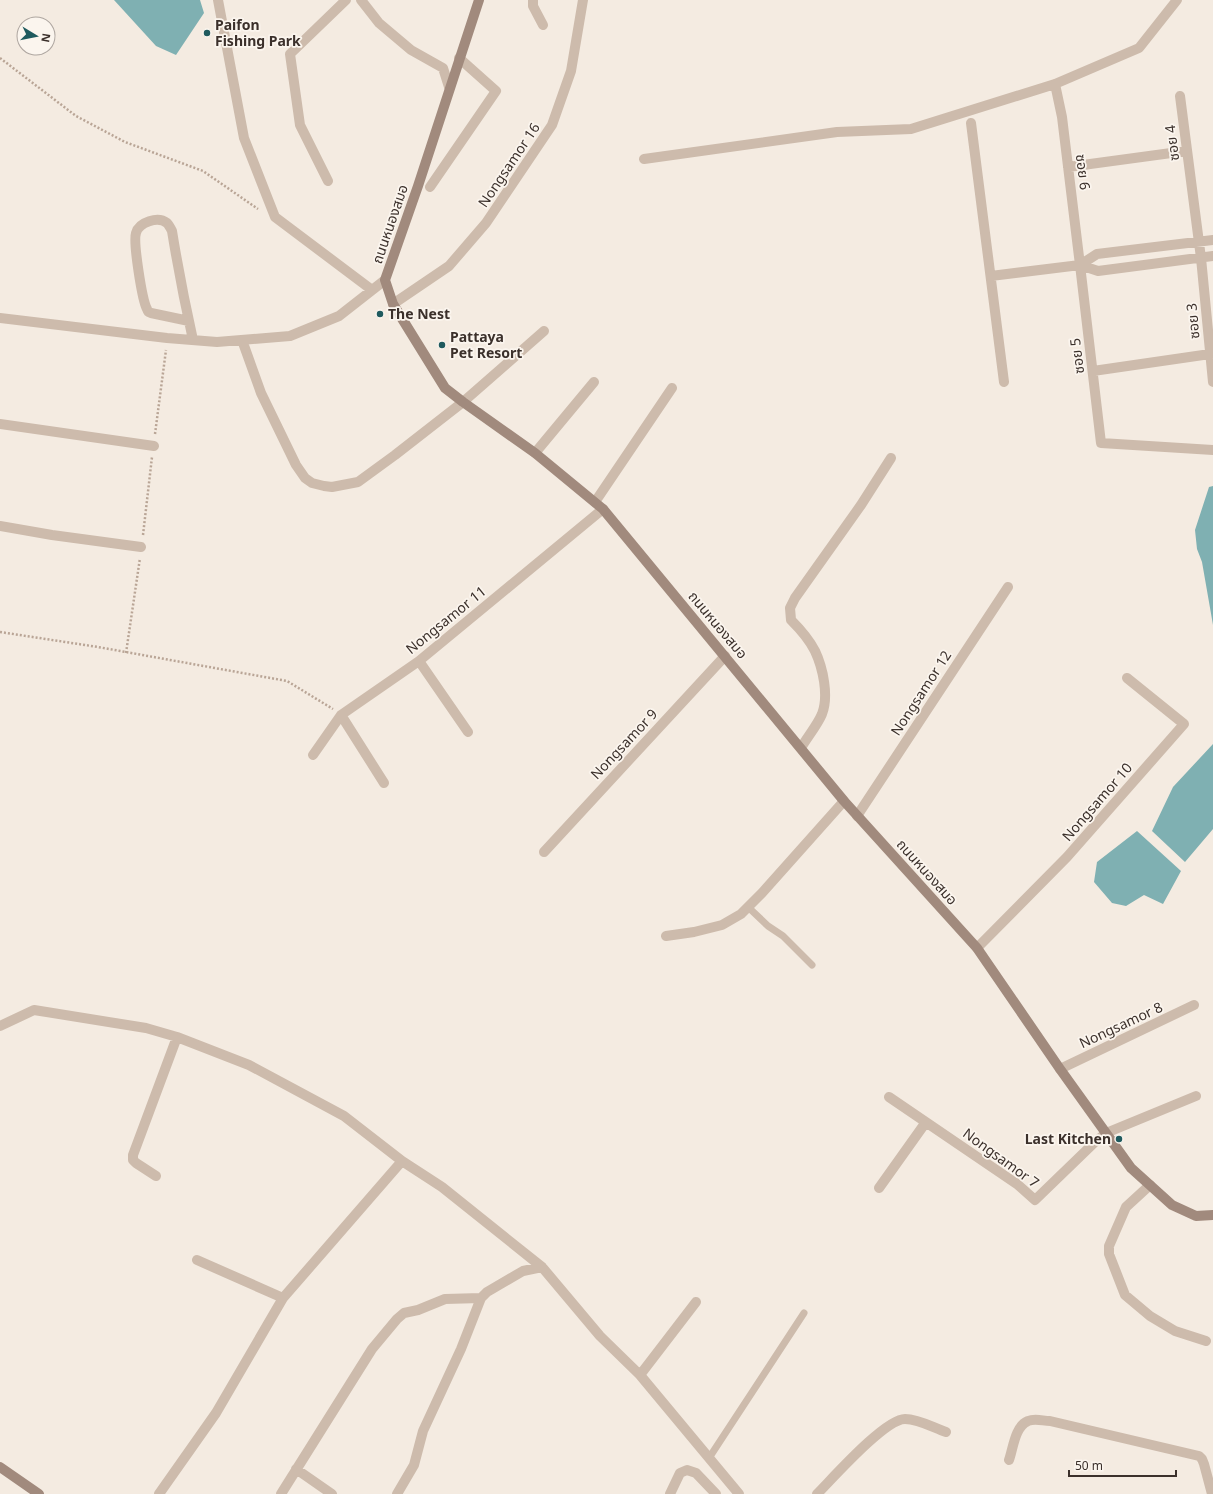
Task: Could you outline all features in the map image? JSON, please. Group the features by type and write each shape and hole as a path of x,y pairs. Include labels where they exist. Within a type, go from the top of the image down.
{"street":[{"path":"218,0 244,138 275,217 372,290"},
{"path":"328,181 300,125 290,54 346,0"},
{"path":"361,0 379,23 411,50 443,68 449,88"},
{"name":"ถนนหนองสมอ","path":"479,0 418,186 385,280 393,304 445,388 535,453 599,505 844,801 977,948 1060,1069 1131,1168 1172,1205 1196,1216 1213,1215"},
{"path":"533,0 533,6 543,25"},
{"name":"Nongsamor 16","path":"393,304 449,266 486,223 552,125 570,71 583,0"},
{"path":"644,160 837,132 911,129 1055,84 1139,48 1177,0"},
{"path":"430,187 496,91 459,58"},
{"name":"ซอย 6","path":"1055,84 1062,117 1080,265"},
{"name":"ซอย 4","path":"1180,96 1201,258"},
{"path":"971,123 1004,382"},
{"path":"1068,167 1186,151"},
{"path":"189,321 147,311 144,302 137,255 136,233 142,225 153,220 167,223 172,231 184,301 189,321 193,340"},
{"path":"1080,265 1097,254 1213,240"},
{"path":"991,276 1080,265 1098,271 1213,256"},
{"name":"ซอย 3","path":"1201,258 1213,382"},
{"name":"ซอย 5","path":"1080,265 1101,444 1213,450"},
{"path":"0,318 167,338 217,342 290,336 339,316 385,280"},
{"path":"242,340 261,393 296,465 305,478 312,483 332,487 358,482 395,455 463,402 544,331"},
{"path":"1093,371 1210,354"},
{"path":"535,453 594,382"},
{"name":"Nongsamor 11","path":"313,755 342,715 419,661 599,505 672,388"},
{"path":"0,424 154,446"},
{"path":"801,748 822,715 826,700 815,651 804,634 791,620 790,608 795,598 861,505 891,458"},
{"path":"0,526 52,536 141,547"},
{"name":"Nongsamor 12","path":"857,816 1008,587"},
{"name":"Nongsamor 9","path":"544,852 725,656"},
{"path":"419,661 468,732"},
{"name":"Nongsamor 10","path":"977,948 1067,857 1184,724 1127,678"},
{"path":"342,715 384,783"},
{"path":"666,936 722,926 741,914 844,801"},
{"name":"Nongsamor 8","path":"1060,1069 1194,1005"},
{"path":"0,1026 34,1010 146,1028 177,1037 249,1065 344,1116 402,1161 442,1187 542,1267 600,1336 640,1374 738,1494"},
{"path":"156,1176 136,1163 133,1160 133,1155 177,1037"},
{"path":"1106,1133 1196,1096"},
{"name":"Nongsamor 7","path":"889,1097 1017,1184 1035,1200 1094,1142 1106,1133"},
{"path":"879,1188 926,1122"},
{"path":"159,1494 216,1413 283,1298 402,1161"},
{"path":"1150,1185 1126,1207 1109,1246 1109,1254 1125,1294 1150,1316 1175,1331 1206,1341"},
{"path":"196,1260 283,1298"},
{"path":"397,1494 414,1465 424,1430 461,1349 481,1298 487,1292 523,1271 542,1267"},
{"path":"281,1494 372,1349 397,1319 404,1313 422,1309 445,1299 481,1298"},
{"path":"640,1374 696,1302"},
{"path":"817,1494 868,1442 900,1420 912,1420 946,1432"},
{"path":"1009,1460 1019,1430 1023,1425 1028,1421 1050,1421 1199,1456 1204,1464 1212,1494"},
{"path":"0,1467 39,1494"},
{"path":"296,1469 332,1494"},
{"path":"670,1494 680,1473 687,1470 696,1473 716,1494"}],"lane":[{"path":"748,907 768,926 783,936 812,965"},
{"path":"708,1458 804,1313"}],"path":[{"path":"0,58 76,116 125,142 203,171 262,211 275,217"},
{"path":"126,653 167,338"},
{"path":"0,632 98,647 287,681 342,715"}],"water":[{"path":"114,0 200,0 204,13 176,55 156,46"},
{"path":"1213,486 1213,625 1202,562 1197,549 1195,530 1209,487"},
{"path":"1213,744 1213,829 1185,862 1152,831 1173,787"},
{"path":"1137,831 1181,871 1163,904 1144,895 1126,906 1112,903 1094,882 1097,862"}],"place":[{"name":"Paifon Fishing Park","path":"207,33"},
{"name":"The Nest","path":"380,314"},
{"name":"Pattaya Pet Resort","path":"442,345"},
{"name":"Last Kitchen","path":"1119,1139"}]}
